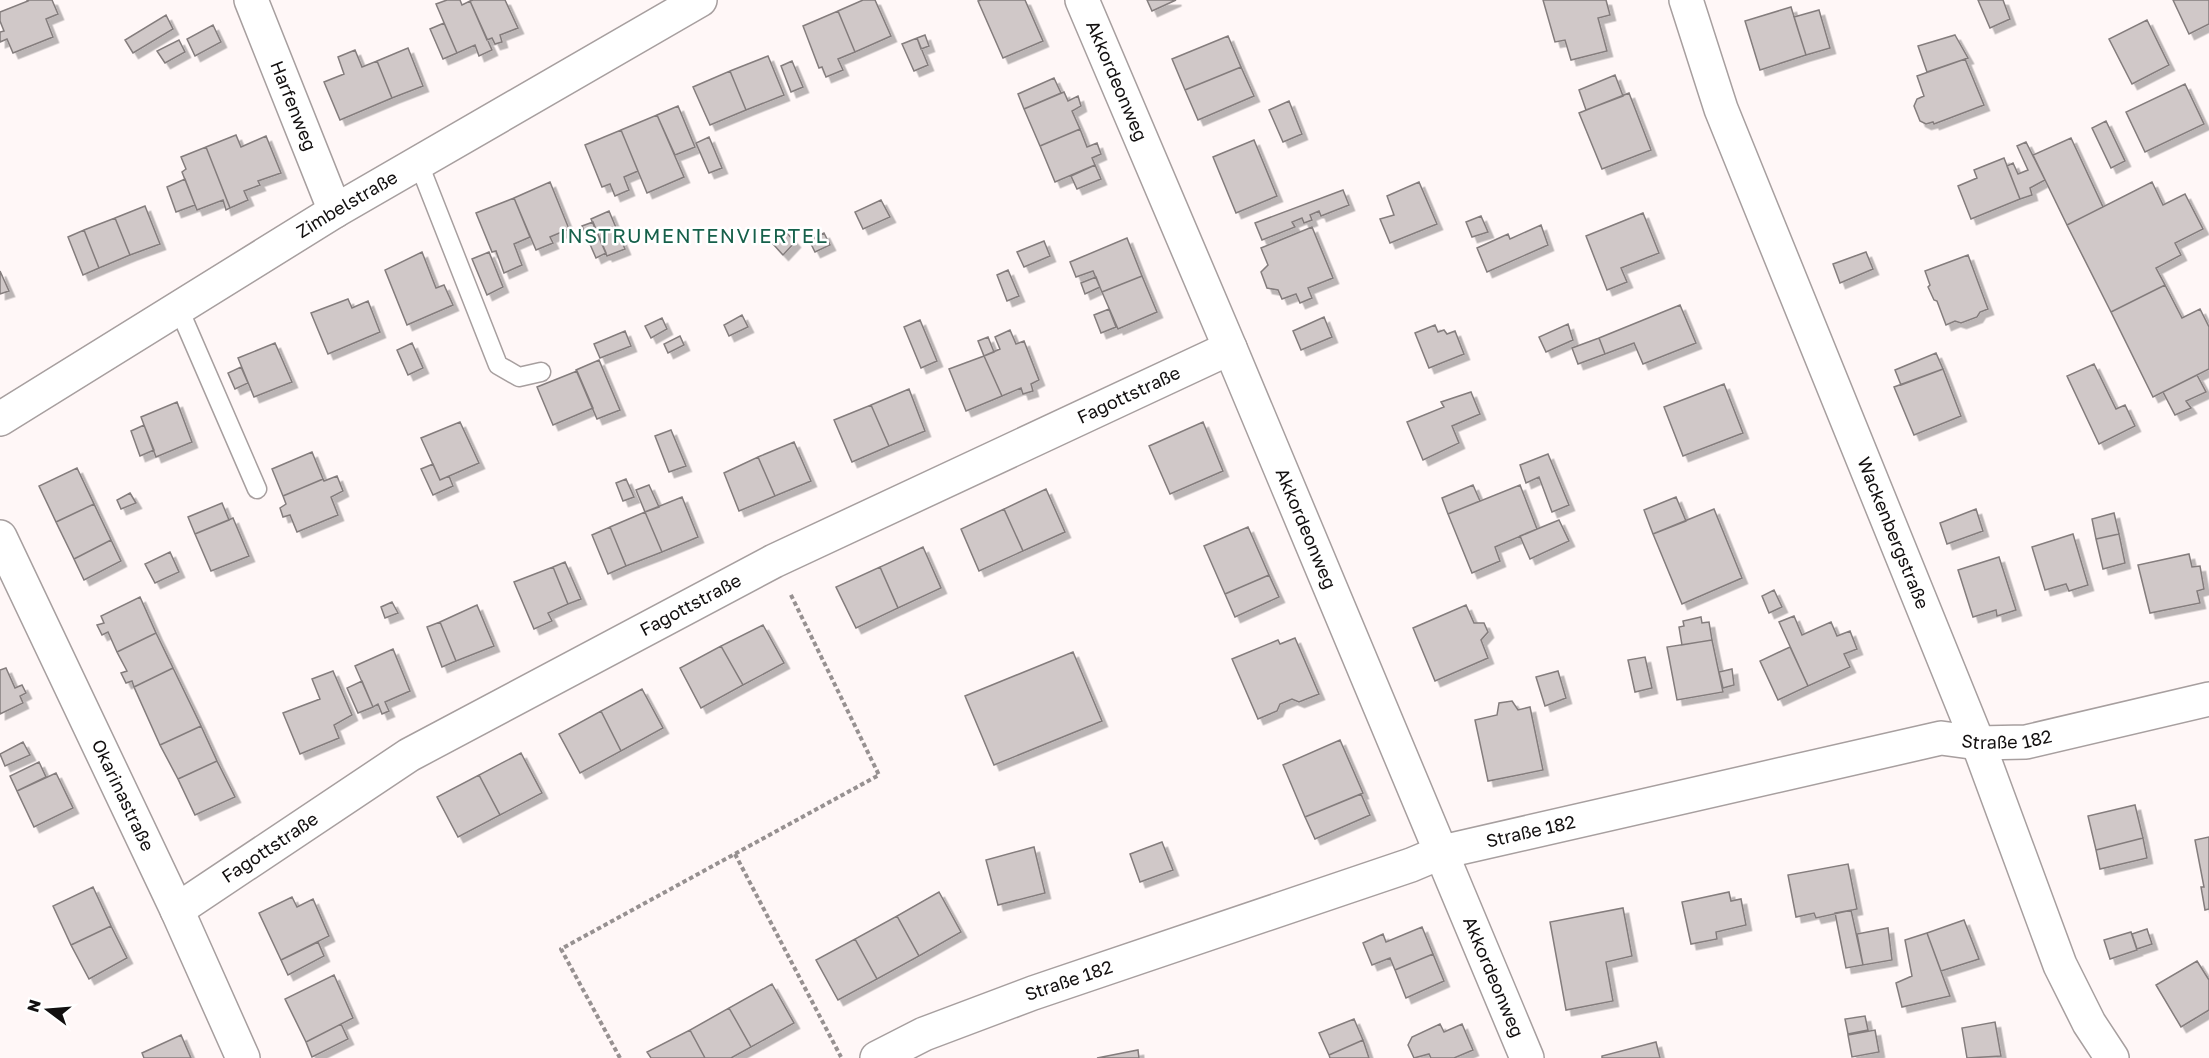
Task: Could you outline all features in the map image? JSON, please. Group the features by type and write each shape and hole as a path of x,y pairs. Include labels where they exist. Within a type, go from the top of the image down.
{"street":[{"name":"Harfenweg","path":"251,0 335,211"},
{"name":"Zimbelstraße","path":"0,419 335,211 700,0"},
{"name":"Akkordeonweg","path":"1082,0 1527,1058"},
{"name":"Wackenbergstraße","path":"1686,0 1721,109 1978,743 2060,965 2089,1023 2112,1058"},
{"name":"Fagottstraße","path":"177,910 409,755 774,561 1230,348"},
{"name":"Okarinastraße","path":"0,537 177,910 243,1058"},
{"name":"Straße 182","path":"877,1058 924,1034 1033,993 1411,865 1442,852 1941,738 1978,743 2026,742 2209,699"}],"lane":[{"path":"419,164 498,365 519,378 541,372"},
{"path":"179,309 257,489"}],"path":[{"path":"620,1058 561,949 879,775 774,561"},
{"path":"735,854 842,1058"}],"building":[{"path":"27,0 52,0 58,14 46,19 53,37 13,53 7,39 0,42 0,32 4,31 0,21 0,12"},
{"path":"447,0 460,0 462,5 470,1 492,50 479,56 475,45 457,53 436,4"},
{"path":"505,0 518,28 500,35 502,42 495,44 492,38 487,40 470,1"},
{"path":"863,0 875,0 891,36 855,52 838,11"},
{"path":"1025,0 1043,41 1003,58 978,1"},
{"path":"1147,0 1176,0 1152,11"},
{"path":"1543,0 1606,0 1610,15 1598,18 1607,51 1571,60 1565,40 1555,42"},
{"path":"1978,0 2003,0 2010,19 1990,28"},
{"path":"2173,0 2209,0 2209,24 2189,34"},
{"path":"1791,7 1806,55 1760,70 1745,21"},
{"path":"1819,10 1830,48 1806,55 1794,17"},
{"path":"838,11 855,52 838,59 843,70 826,77 822,67 819,68 803,26"},
{"path":"166,15 173,29 133,53 125,40"},
{"path":"2147,20 2169,65 2132,84 2109,39"},
{"path":"444,23 457,53 443,59 430,29"},
{"path":"213,25 221,42 195,56 187,39"},
{"path":"925,35 929,46 921,49 917,38"},
{"path":"1955,35 1968,58 1927,72 1918,46"},
{"path":"1228,36 1241,67 1185,90 1172,59"},
{"path":"917,38 928,65 914,71 902,44"},
{"path":"179,40 185,52 165,63 157,51"},
{"path":"408,48 423,86 392,98 377,61"},
{"path":"355,50 362,67 377,61 392,98 340,120 324,82 344,74 338,57"},
{"path":"768,56 784,95 746,110 730,71"},
{"path":"1965,59 1984,105 1934,124 1920,121 1914,106 1917,99 1924,96 1917,76"},
{"path":"792,61 803,87 791,92 781,66"},
{"path":"1241,67 1254,96 1198,120 1185,90"},
{"path":"730,71 746,110 710,125 693,87"},
{"path":"1615,75 1623,96 1586,110 1579,90"},
{"path":"1054,78 1061,93 1024,109 1018,94"},
{"path":"2185,84 2204,124 2145,152 2126,112"},
{"path":"1064,92 1068,101 1078,96 1081,106 1072,111 1080,129 1040,146 1024,109"},
{"path":"1629,93 1651,150 1602,169 1579,113"},
{"path":"1289,101 1302,134 1283,142 1269,110"},
{"path":"678,106 695,147 675,155 657,115"},
{"path":"657,115 684,177 647,193 621,130"},
{"path":"2106,121 2125,161 2111,168 2092,128"},
{"path":"1080,129 1087,147 1097,143 1101,154 1092,158 1095,165 1055,182 1040,146"},
{"path":"621,130 638,171 624,177 629,190 615,196 610,184 602,187 585,145"},
{"path":"236,135 241,147 266,136 281,173 258,181 260,185 244,191 248,200 230,208 206,147"},
{"path":"709,137 722,168 709,173 696,143"},
{"path":"2071,138 2103,207 2067,225 2033,155"},
{"path":"1254,140 1277,196 1236,213 1213,157"},
{"path":"2026,142 2045,180 2030,188 2032,195 2020,199 2007,166 2013,163 2018,174 2028,170 2017,146"},
{"path":"206,147 230,208 226,210 223,200 197,210 182,172 186,169 181,157"},
{"path":"2004,158 2020,199 1971,219 1958,186 1977,178 1974,170"},
{"path":"1095,165 1101,179 1077,189 1071,176"},
{"path":"185,179 195,205 176,212 167,187"},
{"path":"550,182 569,229 550,237 553,243 536,250 514,198"},
{"path":"1419,182 1437,224 1390,243 1380,219 1394,215 1387,196"},
{"path":"2152,182 2163,205 2185,194 2203,229 2175,243 2181,255 2156,268 2165,285 2111,312 2067,225"},
{"path":"1343,190 1349,205 1321,216 1319,211 1310,215 1312,220 1304,223 1302,218 1292,222 1295,227 1262,240 1255,223"},
{"path":"514,198 530,237 514,244 522,265 504,273 496,251 492,252 476,213"},
{"path":"881,200 890,217 863,229 855,212"},
{"path":"145,206 160,244 130,255 115,218"},
{"path":"609,211 625,249 607,256 591,219"},
{"path":"1643,213 1659,253 1621,268 1627,282 1607,290 1586,236"},
{"path":"1481,216 1488,232 1472,237 1466,222"},
{"path":"115,218 130,255 99,268 84,230"},
{"path":"593,222 606,253 596,258 582,226"},
{"path":"1541,225 1548,245 1487,272 1477,248 1508,234 1510,239"},
{"path":"1312,227 1333,278 1308,288 1312,298 1300,303 1296,294 1282,299 1278,290 1267,288 1261,272 1268,265 1261,248"},
{"path":"84,230 99,268 83,275 68,237"},
{"path":"785,231 795,242 783,255 773,244"},
{"path":"824,233 830,245 815,252 809,240"},
{"path":"1127,238 1142,276 1102,292 1093,271 1076,277 1070,262"},
{"path":"1044,241 1050,256 1024,267 1017,252"},
{"path":"422,252 436,288 444,285 453,305 407,325 385,270"},
{"path":"489,252 503,287 487,295 472,259"},
{"path":"1866,252 1873,269 1840,283 1833,264"},
{"path":"1968,255 1988,309 1980,312 1977,317 1961,323 1955,321 1946,325 1937,301 1934,300 1928,287 1930,285 1925,271"},
{"path":"1008,270 1019,296 1007,301 997,275"},
{"path":"0,271 9,291 0,294"},
{"path":"1142,276 1157,312 1118,329 1102,292"},
{"path":"1096,277 1100,287 1085,294 1081,283"},
{"path":"2165,285 2182,318 2200,309 2209,327 2209,369 2153,397 2111,312"},
{"path":"348,299 352,308 368,301 380,332 328,354 311,313"},
{"path":"1680,305 1696,343 1643,364 1634,343 1605,354 1599,338"},
{"path":"1109,309 1116,327 1101,333 1094,315"},
{"path":"742,315 748,327 729,336 724,325"},
{"path":"1324,317 1332,337 1301,350 1293,331"},
{"path":"662,318 667,329 651,338 645,326"},
{"path":"920,320 937,361 921,368 904,327"},
{"path":"1568,324 1573,340 1546,352 1539,337"},
{"path":"1435,325 1438,332 1444,330 1447,334 1455,331 1464,354 1429,368 1415,333"},
{"path":"1010,330 1016,344 1024,341 1039,380 1031,384 1033,391 1023,394 1021,388 1002,396 984,356 1000,349 995,337"},
{"path":"625,331 631,346 600,358 594,344"},
{"path":"680,336 684,345 668,353 664,344"},
{"path":"988,337 994,352 984,356 978,341"},
{"path":"1599,338 1605,354 1578,364 1572,348"},
{"path":"275,343 292,382 254,397 238,358"},
{"path":"412,343 423,368 408,375 397,350"},
{"path":"1936,353 1943,369 1901,385 1895,370"},
{"path":"984,356 1002,396 966,411 949,369"},
{"path":"599,360 620,410 597,419 576,370"},
{"path":"2094,364 2116,409 2125,405 2135,426 2099,444 2067,376"},
{"path":"241,367 248,383 235,389 228,373"},
{"path":"1943,369 1961,416 1914,435 1894,387"},
{"path":"577,371 593,408 553,425 537,387"},
{"path":"2197,375 2206,392 2186,401 2191,408 2175,415 2163,392"},
{"path":"1724,384 1743,433 1683,456 1664,407"},
{"path":"909,389 925,431 889,446 871,405"},
{"path":"1471,392 1480,414 1452,426 1459,443 1423,460 1407,422 1444,407 1441,402"},
{"path":"177,402 192,442 156,457 141,417"},
{"path":"871,405 889,446 852,462 834,420"},
{"path":"460,422 479,463 440,480 421,438"},
{"path":"1203,422 1223,471 1170,494 1149,446"},
{"path":"144,425 154,450 140,456 131,431"},
{"path":"671,430 686,466 669,472 655,436"},
{"path":"794,442 811,481 775,496 758,457"},
{"path":"312,452 323,479 283,496 272,469"},
{"path":"1548,454 1569,505 1552,512 1539,477 1526,483 1520,465"},
{"path":"758,457 775,496 739,511 724,473"},
{"path":"433,464 440,480 449,476 453,486 433,495 421,469"},
{"path":"77,468 94,504 56,522 39,486"},
{"path":"337,476 343,491 331,497 338,515 297,532 290,515 283,517 280,508 286,504 283,496 323,479 324,481"},
{"path":"626,479 634,497 623,501 616,483"},
{"path":"649,485 659,507 645,512 636,490"},
{"path":"1473,485 1480,501 1448,514 1442,498"},
{"path":"1520,485 1537,529 1495,547 1500,561 1472,573 1448,514"},
{"path":"1046,489 1065,532 1023,551 1004,509"},
{"path":"130,493 136,503 121,509 117,500"},
{"path":"682,497 698,537 662,552 645,512"},
{"path":"1676,497 1686,521 1653,534 1644,510"},
{"path":"222,503 229,520 195,534 188,517"},
{"path":"94,504 111,540 74,559 56,522"},
{"path":"1004,509 1023,551 979,571 961,529"},
{"path":"1714,509 1742,578 1682,604 1653,534"},
{"path":"1976,509 1983,531 1947,544 1940,523"},
{"path":"645,512 662,552 626,566 610,527"},
{"path":"2114,513 2119,534 2096,539 2092,519"},
{"path":"233,518 249,556 211,571 195,534"},
{"path":"1559,520 1569,541 1530,559 1520,536"},
{"path":"610,527 626,566 608,574 592,535"},
{"path":"1248,527 1269,575 1225,594 1204,546"},
{"path":"2073,534 2088,585 2069,591 2066,584 2045,590 2032,547"},
{"path":"2119,534 2125,563 2103,569 2096,539"},
{"path":"111,540 121,561 84,580 74,559"},
{"path":"923,547 941,588 898,608 880,567"},
{"path":"170,552 179,572 155,583 145,564"},
{"path":"2189,554 2192,567 2200,566 2204,589 2197,591 2200,603 2150,613 2138,565"},
{"path":"1999,557 2016,610 1997,616 1996,610 1973,617 1958,570"},
{"path":"565,562 581,599 568,604 553,567"},
{"path":"553,567 568,604 548,613 552,621 534,629 514,582"},
{"path":"880,567 898,608 856,628 836,587"},
{"path":"1269,575 1279,597 1235,617 1225,594"},
{"path":"1774,590 1782,607 1769,613 1762,596"},
{"path":"140,597 156,633 117,652 108,632 102,635 97,625 104,623 101,616"},
{"path":"392,602 398,613 385,618 381,607"},
{"path":"477,605 494,646 456,661 440,622"},
{"path":"1466,605 1474,623 1484,623 1488,632 1481,640 1488,658 1435,681 1413,628"},
{"path":"1794,616 1802,635 1831,622 1837,636 1850,631 1857,649 1844,654 1850,667 1808,686 1779,622"},
{"path":"1701,617 1702,623 1709,622 1712,640 1682,645 1679,627 1684,626 1683,621"},
{"path":"440,622 456,661 442,667 427,627"},
{"path":"763,625 784,663 743,685 721,646"},
{"path":"156,633 173,668 134,687 132,681 126,683 121,673 127,671 117,652"},
{"path":"1295,638 1319,694 1299,702 1292,699 1280,704 1277,711 1258,719 1232,659 1278,640 1280,644"},
{"path":"1712,640 1723,692 1677,700 1667,647"},
{"path":"721,646 743,685 701,708 680,668"},
{"path":"1790,647 1808,686 1778,700 1760,661"},
{"path":"393,649 410,691 385,702 389,711 382,714 378,704 373,707 355,666"},
{"path":"1073,652 1102,721 994,765 965,696"},
{"path":"1645,657 1652,688 1635,692 1628,660"},
{"path":"6,668 15,688 22,685 26,693 20,696 23,703 0,714 0,670"},
{"path":"173,668 201,726 160,745 134,687"},
{"path":"1732,669 1734,685 1723,688 1719,672"},
{"path":"333,671 352,715 334,725 339,738 300,754 283,713 320,699 312,679"},
{"path":"1558,671 1566,698 1545,706 1536,677"},
{"path":"362,681 373,707 358,713 347,688"},
{"path":"642,689 663,728 621,751 601,711"},
{"path":"1512,701 1518,710 1530,707 1543,770 1488,781 1475,720 1497,715 1499,703"},
{"path":"601,711 621,751 580,773 559,734"},
{"path":"201,726 217,761 178,779 160,745"},
{"path":"1340,740 1363,793 1305,817 1283,765"},
{"path":"23,742 30,755 5,766 0,754"},
{"path":"521,753 542,793 500,815 479,775"},
{"path":"217,761 235,797 195,815 178,779"},
{"path":"39,762 46,777 17,791 10,776"},
{"path":"56,773 73,808 34,827 17,791"},
{"path":"479,775 500,815 458,837 437,797"},
{"path":"1361,794 1370,815 1315,839 1305,817"},
{"path":"2135,805 2143,838 2096,850 2088,816"},
{"path":"2209,837 2209,909 2205,910 2201,887 2204,887 2195,840"},
{"path":"2143,838 2147,858 2100,869 2096,850"},
{"path":"1162,842 1173,870 1140,882 1130,854"},
{"path":"1034,847 1045,893 998,905 986,860"},
{"path":"1848,864 1857,909 1816,918 1814,913 1796,917 1788,875"},
{"path":"93,887 111,926 71,945 53,906"},
{"path":"939,892 961,932 919,956 897,916"},
{"path":"1729,892 1731,901 1741,899 1746,925 1716,932 1717,939 1691,944 1682,902"},
{"path":"292,897 297,907 313,899 329,936 281,960 259,913"},
{"path":"1623,908 1632,956 1606,962 1613,1001 1566,1010 1550,922"},
{"path":"1851,910 1863,965 1846,968 1835,913"},
{"path":"897,916 919,956 877,979 855,939"},
{"path":"1964,920 1979,959 1941,971 1927,933"},
{"path":"111,926 127,958 89,979 71,945"},
{"path":"1422,927 1433,954 1395,970 1390,958 1372,965 1363,943 1383,934 1386,942"},
{"path":"1888,928 1892,960 1863,965 1857,934"},
{"path":"2147,929 2152,944 2137,949 2132,934"},
{"path":"2131,932 2137,950 2110,959 2104,940"},
{"path":"1927,933 1950,996 1902,1007 1896,983 1912,976 1905,940"},
{"path":"855,939 877,979 838,1000 816,960"},
{"path":"318,942 324,956 288,975 281,960"},
{"path":"1433,954 1444,981 1406,998 1395,970"},
{"path":"2197,961 2209,980 2209,1010 2181,1027 2156,985"},
{"path":"334,975 353,1018 306,1042 285,999"},
{"path":"772,984 794,1023 751,1047 729,1008"},
{"path":"729,1008 751,1047 731,1058 705,1058 690,1030"},
{"path":"1865,1016 1868,1030 1848,1034 1845,1019"},
{"path":"1354,1019 1363,1040 1329,1055 1319,1033"},
{"path":"1995,1022 2001,1056 1967,1058 1962,1028"},
{"path":"341,1024 348,1039 312,1057 306,1042"},
{"path":"1440,1024 1444,1032 1462,1024 1473,1050 1454,1058 1431,1058 1429,1054 1414,1058 1408,1045 1412,1037"},
{"path":"690,1030 705,1058 651,1058 647,1052"},
{"path":"1875,1030 1879,1052 1852,1057 1848,1035"},
{"path":"181,1035 191,1058 144,1058 142,1053"},
{"path":"1363,1040 1369,1058 1330,1058 1329,1055"},
{"path":"1656,1042 1660,1058 1602,1058 1602,1056"},
{"path":"1138,1050 1139,1058 1097,1058"}],"district":[{"name":"INSTRUMENTENVIERTEL","path":"694,236"}]}
